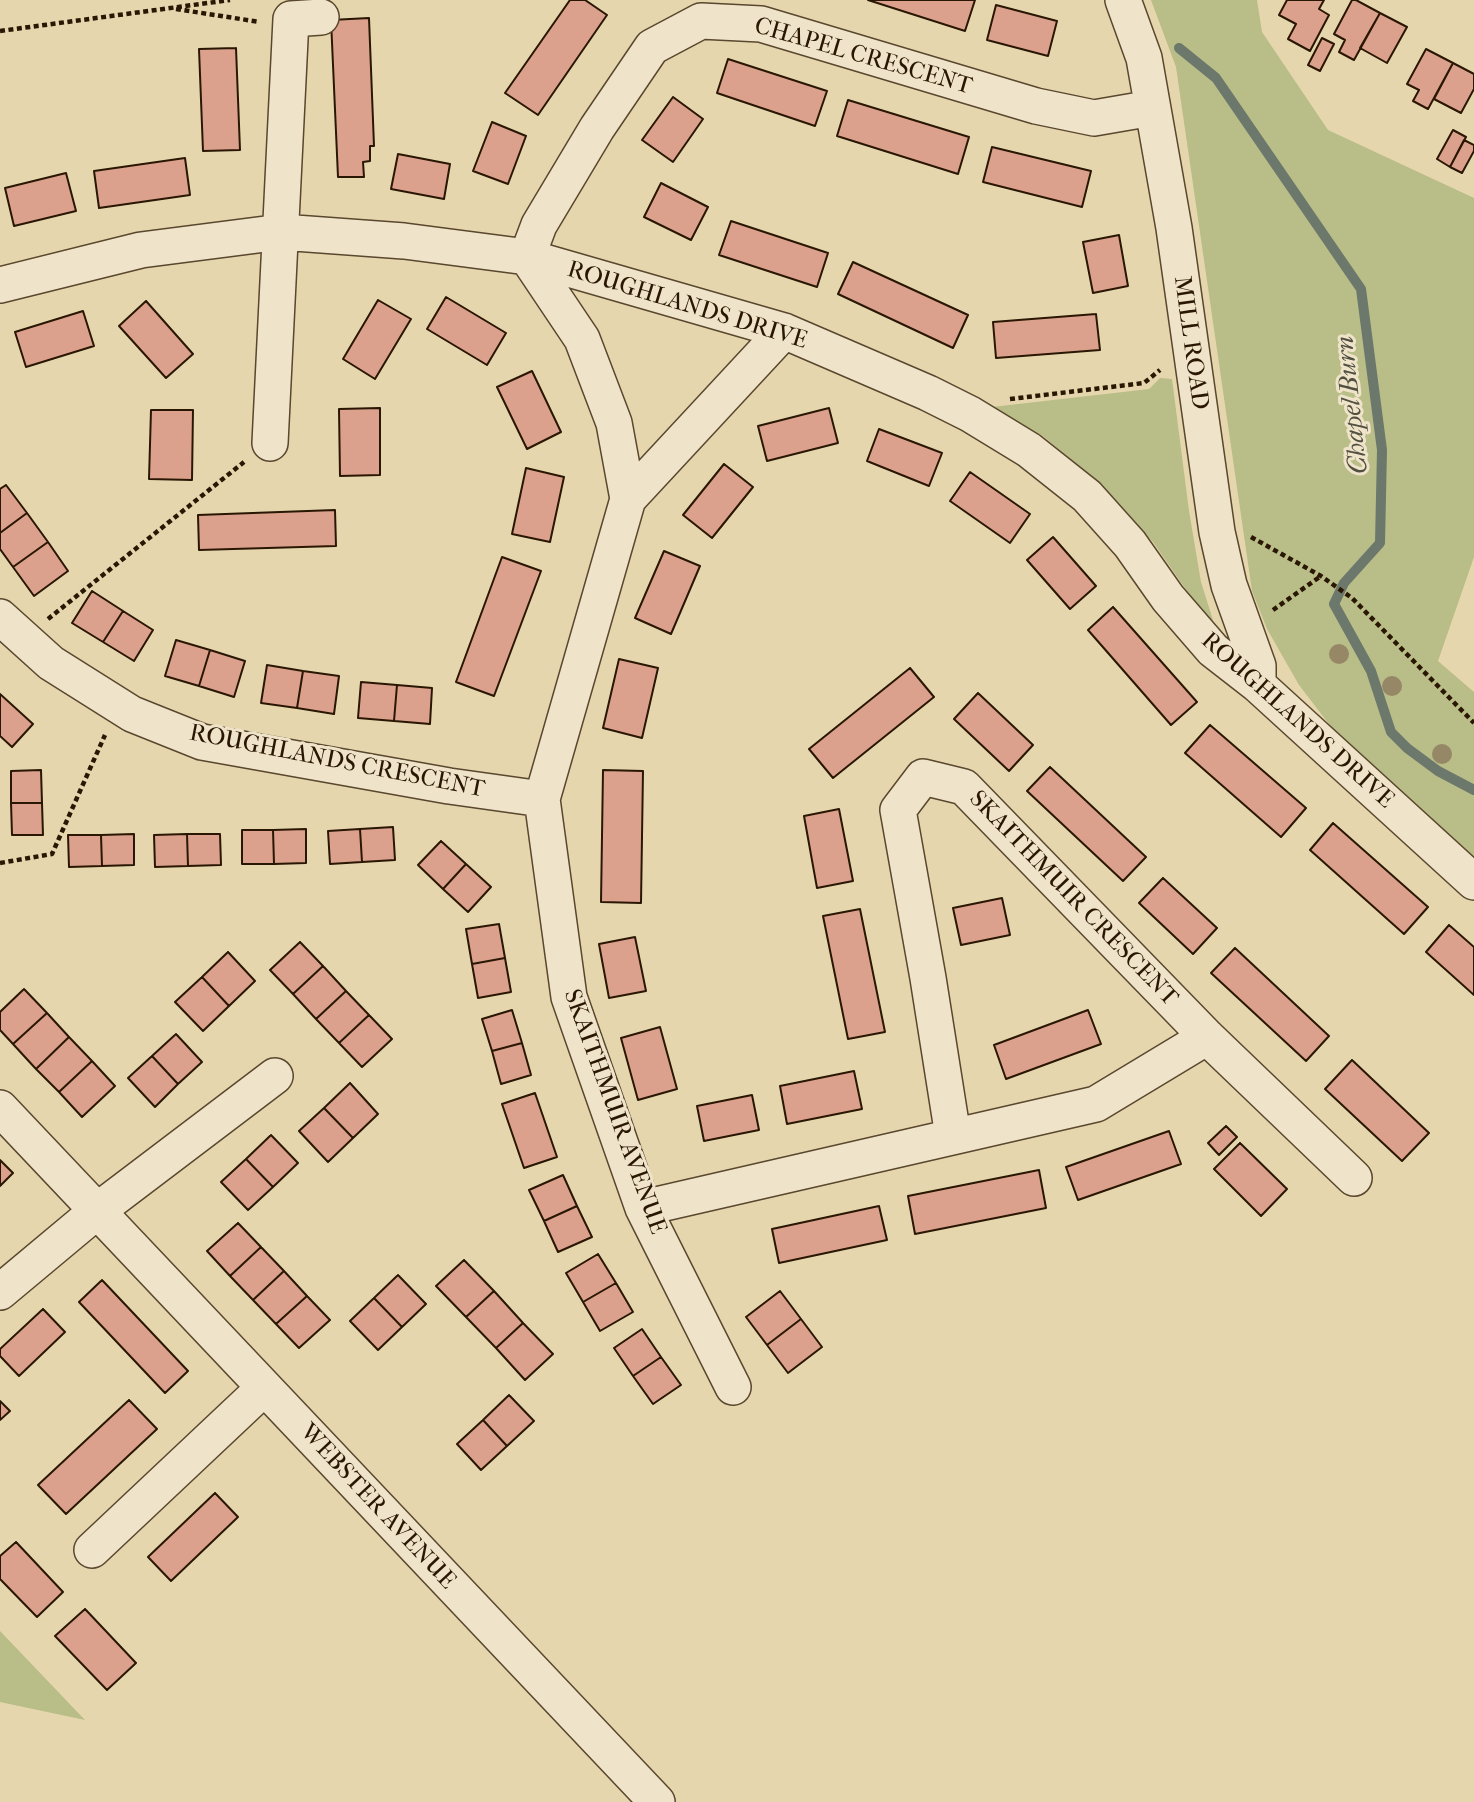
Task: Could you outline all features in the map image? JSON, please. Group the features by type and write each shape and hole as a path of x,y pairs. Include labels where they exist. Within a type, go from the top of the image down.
{"street":[{"name":"MILL ROAD","path":"1123,0 1144,58 1153,108 1174,228 1217,532 1229,585 1258,666 1258,685"},
{"path":"270,443 290,19"},
{"name":"CHAPEL CRESCENT","path":"527,257 539,225 597,128 652,47 701,21 761,24 1036,106 1094,118 1153,108"},
{"name":"ROUGHLANDS DRIVE","path":"0,285 141,250 281,232 404,241 527,257 784,331 970,414 1029,450 1087,496 1130,544 1168,598 1213,650 1258,685 1474,882"},
{"name":"SKAITHMUIR AVENUE","path":"527,257 582,339 614,423 628,499 542,799 569,998 643,1208 733,1387"},
{"name":"SKAITHMUIR AVENUE","path":"628,499 784,331"},
{"name":"ROUGHLANDS CRESCENT","path":"12,628 51,663 132,714 202,742 449,786 542,799"},
{"name":"SKAITHMUIR CRESCENT","path":"953,1136 898,810 923,777 964,787 1207,1037 1354,1178"},
{"path":"643,1208 1096,1104 1207,1037"},
{"path":"0,1292 97,1210 275,1076"},
{"name":"WEBSTER AVENUE","path":"0,1108 657,1802"},
{"path":"92,1550 264,1388"}],"path":[{"path":"0,31 230,0"},
{"path":"168,8 290,19"},
{"path":"970,414 986,401 1144,383 1161,369 1192,362"},
{"path":"12,628 199,497 270,443"},
{"path":"1217,532 1251,537 1321,576 1352,598 1474,723"},
{"path":"1245,631 1321,576"},
{"path":"0,863 52,854 118,705"}],"green space":[{"path":"1151,0 1257,0 1262,32 1328,130 1474,198 1474,557 1438,661 1474,692 1474,857 1335,732 1299,685 1267,629 1252,591 1176,67"},
{"path":"1160,378 1172,379 1201,582 1213,620 1203,614 1153,542 1101,484 1043,436 992,407 1149,389"},
{"path":"0,1631 85,1720 0,1702"}],"building":[{"path":"570,0 585,0 607,15 538,115 505,93"},
{"path":"868,0 975,0 965,31"},
{"path":"1287,0 1324,0 1319,9 1329,15 1310,51 1288,39 1296,24 1279,15"},
{"path":"1352,0 1380,13 1354,60 1339,52 1345,40 1334,34"},
{"path":"996,5 1057,21 1048,56 987,40"},
{"path":"1380,13 1407,27 1387,63 1360,48"},
{"path":"369,18 374,146 370,146 370,161 363,162 364,177 338,177 331,20"},
{"path":"1322,38 1334,44 1320,71 1308,65"},
{"path":"236,48 240,150 203,151 199,49"},
{"path":"1426,49 1453,63 1428,109 1413,101 1419,90 1407,84"},
{"path":"728,59 827,91 815,126 717,93"},
{"path":"1453,63 1474,74 1474,89 1461,113 1434,99"},
{"path":"673,97 703,119 673,162 642,140"},
{"path":"848,100 969,137 958,174 837,136"},
{"path":"492,122 526,136 508,184 473,171"},
{"path":"1453,130 1466,137 1450,167 1437,159"},
{"path":"1464,140 1474,145 1474,151 1462,173 1450,167"},
{"path":"992,147 1091,171 1082,207 983,182"},
{"path":"398,154 450,164 444,199 391,189"},
{"path":"185,158 190,195 99,208 94,171"},
{"path":"66,173 76,211 14,226 5,188"},
{"path":"661,183 708,207 691,240 644,217"},
{"path":"731,221 828,253 817,287 719,255"},
{"path":"1119,235 1128,286 1093,293 1083,242"},
{"path":"853,262 968,315 953,348 838,294"},
{"path":"446,297 506,333 487,365 427,329"},
{"path":"378,300 411,319 375,379 343,359"},
{"path":"146,301 193,354 166,378 119,326"},
{"path":"83,311 94,346 26,367 15,332"},
{"path":"1096,314 1100,350 996,358 993,322"},
{"path":"532,371 561,432 527,449 497,387"},
{"path":"380,408 380,475 340,476 339,409"},
{"path":"829,408 838,443 767,461 758,426"},
{"path":"151,410 193,410 192,480 149,479"},
{"path":"879,429 942,453 929,486 867,461"},
{"path":"724,464 753,487 712,538 683,515"},
{"path":"526,468 564,477 550,542 512,534"},
{"path":"970,472 1030,514 1010,543 950,501"},
{"path":"6,485 27,513 0,533 0,489"},
{"path":"335,510 336,546 199,550 198,515"},
{"path":"27,513 48,542 13,567 0,549 0,533"},
{"path":"1053,537 1096,586 1070,609 1027,560"},
{"path":"48,542 68,571 34,596 13,567"},
{"path":"664,551 700,566 671,634 635,618"},
{"path":"502,557 541,571 494,696 456,682"},
{"path":"92,591 123,611 103,642 72,623"},
{"path":"1113,607 1197,702 1171,725 1088,630"},
{"path":"123,611 153,630 134,661 103,642"},
{"path":"176,640 210,650 199,686 165,676"},
{"path":"210,650 245,661 234,697 199,686"},
{"path":"619,659 658,668 642,738 603,728"},
{"path":"267,665 303,671 297,708 261,703"},
{"path":"910,668 934,697 833,778 809,749"},
{"path":"303,671 339,676 334,714 297,708"},
{"path":"361,682 397,685 394,721 358,718"},
{"path":"397,685 432,688 430,724 394,721"},
{"path":"978,693 1033,745 1009,771 954,719"},
{"path":"0,694 33,724 12,747 0,736"},
{"path":"1210,725 1306,808 1281,837 1185,753"},
{"path":"1050,767 1146,857 1123,881 1027,791"},
{"path":"41,770 42,803 11,803 11,771"},
{"path":"603,770 643,771 641,903 601,902"},
{"path":"11,803 42,803 43,835 12,835"},
{"path":"839,809 853,881 817,888 804,816"},
{"path":"1333,823 1428,907 1404,934 1310,850"},
{"path":"393,827 395,860 362,862 360,829"},
{"path":"306,829 306,863 274,864 273,830"},
{"path":"360,829 362,862 330,864 328,831"},
{"path":"242,830 273,830 274,864 242,864"},
{"path":"134,834 134,865 102,866 101,835"},
{"path":"187,834 220,834 221,865 188,866"},
{"path":"187,834 188,866 155,867 154,835"},
{"path":"68,835 101,835 102,866 69,867"},
{"path":"441,841 466,864 443,889 418,865"},
{"path":"466,864 491,887 468,912 443,889"},
{"path":"1163,878 1217,928 1193,954 1139,903"},
{"path":"1002,898 1010,935 961,945 953,908"},
{"path":"860,909 885,1032 848,1039 823,916"},
{"path":"499,924 505,958 472,964 466,929"},
{"path":"1449,925 1474,947 1474,995 1426,952"},
{"path":"635,937 646,991 609,998 599,944"},
{"path":"300,942 323,966 293,994 270,970"},
{"path":"1235,948 1329,1036 1306,1061 1211,973"},
{"path":"228,952 255,981 229,1006 202,977"},
{"path":"505,958 511,992 478,998 472,964"},
{"path":"323,966 346,991 316,1019 293,994"},
{"path":"202,977 229,1006 203,1031 175,1002"},
{"path":"24,989 47,1013 13,1044 0,1030 0,1012"},
{"path":"346,991 369,1015 339,1043 316,1019"},
{"path":"512,1010 522,1043 492,1051 482,1019"},
{"path":"1088,1010 1101,1044 1006,1079 994,1045"},
{"path":"47,1013 69,1037 36,1069 13,1044"},
{"path":"369,1015 392,1039 362,1067 339,1043"},
{"path":"660,1027 677,1089 638,1100 621,1038"},
{"path":"176,1034 202,1062 178,1084 152,1056"},
{"path":"69,1037 92,1061 59,1092 36,1069"},
{"path":"522,1043 531,1075 501,1084 492,1051"},
{"path":"152,1056 178,1084 155,1107 128,1078"},
{"path":"1352,1060 1429,1133 1402,1161 1325,1089"},
{"path":"92,1061 115,1086 82,1117 59,1092"},
{"path":"854,1071 862,1109 787,1124 780,1086"},
{"path":"350,1083 378,1114 353,1138 324,1108"},
{"path":"535,1093 557,1157 524,1168 502,1104"},
{"path":"752,1095 759,1130 704,1141 697,1106"},
{"path":"324,1108 353,1138 328,1162 299,1131"},
{"path":"1226,1126 1237,1137 1219,1155 1208,1143"},
{"path":"1169,1131 1181,1164 1078,1200 1066,1167"},
{"path":"271,1135 298,1163 273,1187 246,1159"},
{"path":"1240,1143 1287,1189 1261,1216 1214,1169"},
{"path":"246,1159 273,1187 248,1210 221,1182"},
{"path":"0,1160 13,1173 0,1186"},
{"path":"1039,1170 1046,1208 915,1234 908,1196"},
{"path":"563,1175 577,1206 544,1221 529,1190"},
{"path":"577,1206 592,1237 558,1252 544,1221"},
{"path":"879,1206 887,1240 779,1263 772,1229"},
{"path":"238,1223 261,1247 230,1276 207,1251"},
{"path":"261,1247 284,1271 253,1300 230,1276"},
{"path":"598,1254 616,1283 583,1302 566,1273"},
{"path":"464,1260 494,1291 466,1317 436,1286"},
{"path":"284,1271 307,1296 276,1324 253,1300"},
{"path":"398,1275 426,1304 402,1327 374,1298"},
{"path":"102,1280 188,1371 165,1393 79,1302"},
{"path":"616,1283 633,1312 600,1331 583,1302"},
{"path":"494,1291 523,1323 496,1348 466,1317"},
{"path":"780,1291 801,1319 767,1345 746,1317"},
{"path":"307,1296 330,1320 299,1348 276,1324"},
{"path":"374,1298 402,1327 378,1350 350,1321"},
{"path":"43,1309 65,1332 19,1376 0,1356 0,1349"},
{"path":"801,1319 822,1347 788,1373 767,1345"},
{"path":"523,1323 553,1354 525,1380 496,1348"},
{"path":"642,1329 661,1357 633,1376 614,1348"},
{"path":"661,1357 681,1385 653,1404 633,1376"},
{"path":"509,1395 534,1421 507,1446 483,1420"},
{"path":"129,1400 157,1429 66,1514 38,1485"},
{"path":"0,1401 10,1411 0,1420"},
{"path":"483,1420 507,1446 481,1470 457,1444"},
{"path":"215,1493 238,1517 171,1581 148,1557"},
{"path":"16,1542 63,1592 37,1617 0,1579 0,1556"},
{"path":"85,1609 136,1663 107,1690 55,1636"}],"waterway":[{"name":"Chapel Burn","path":"1179,48 1216,78 1361,289 1382,450 1380,543 1344,583 1334,604 1371,671 1391,732 1438,771 1474,790"}]}
